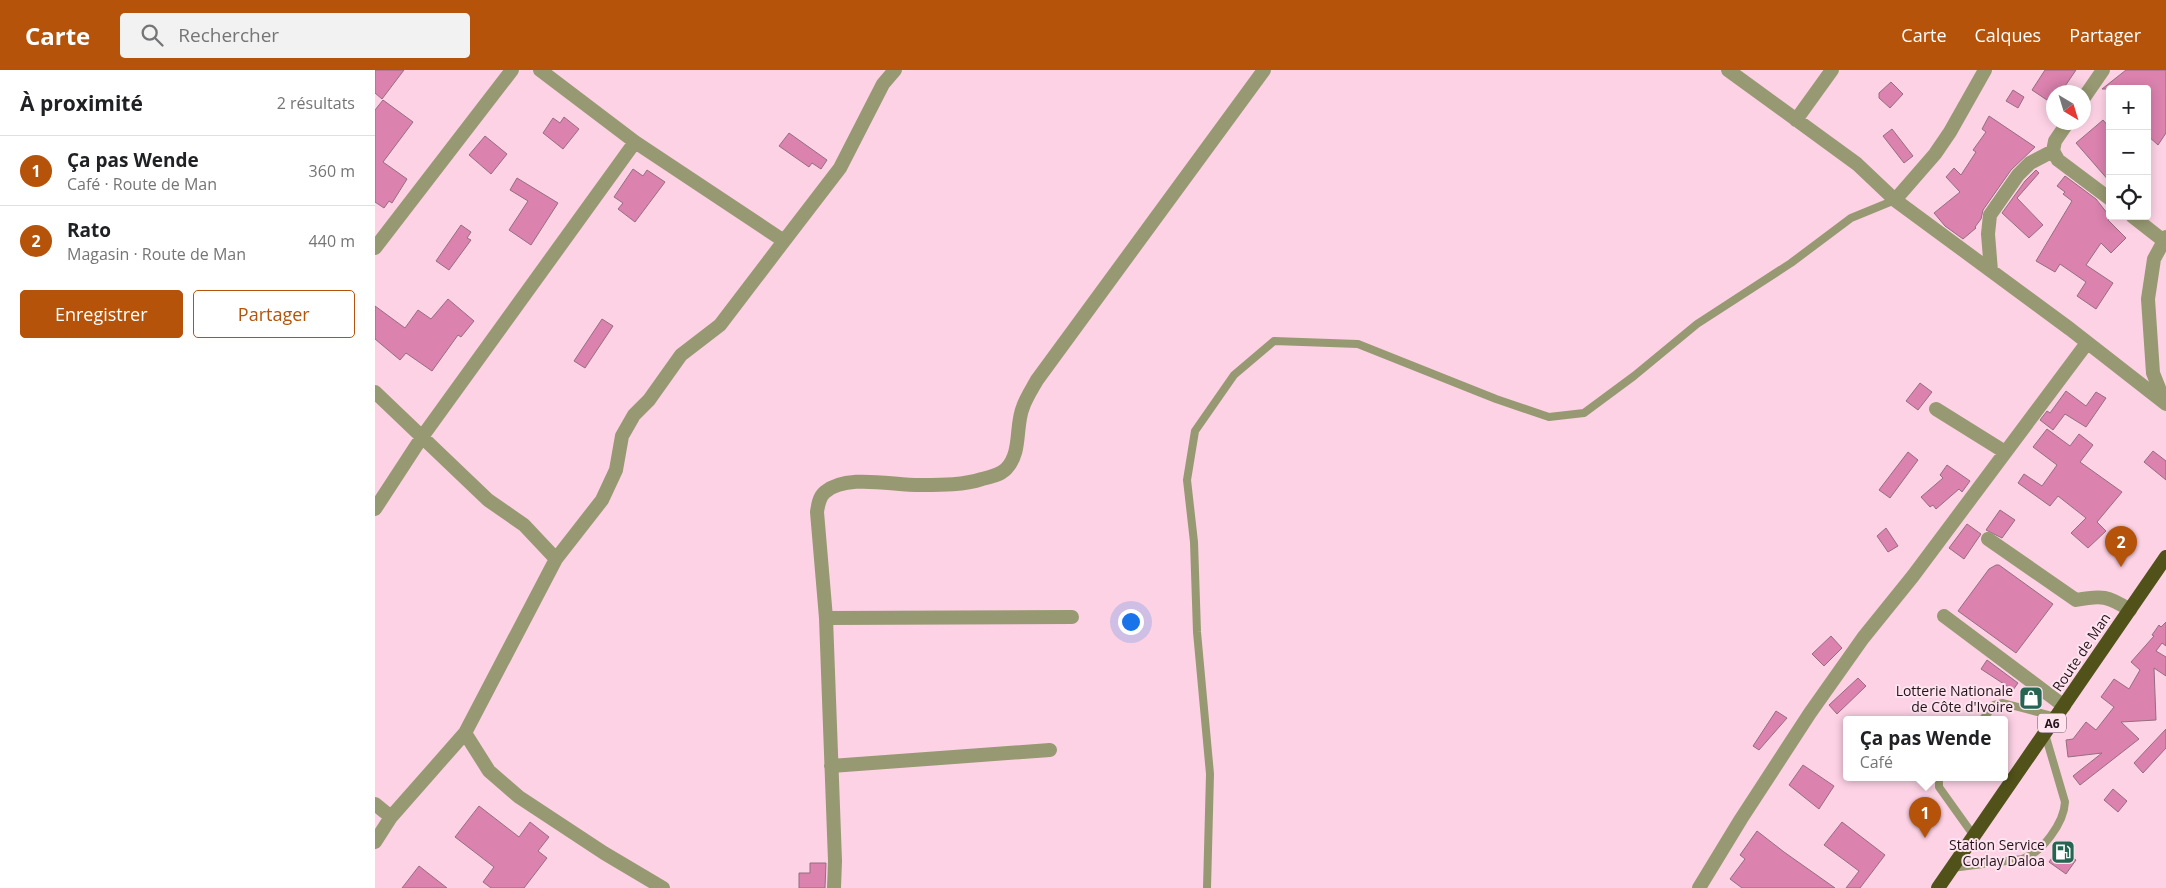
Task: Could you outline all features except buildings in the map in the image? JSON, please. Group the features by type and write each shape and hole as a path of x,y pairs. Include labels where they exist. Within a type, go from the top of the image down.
{"highway":[{"name":"Route de Man","path":"1938,888 2166,557"}],"street":[{"path":"375,248 511,70"},
{"path":"540,70 635,142 784,241"},
{"path":"375,842 391,817 465,733 556,559 601,500 616,470 622,436 634,415 649,400 681,355 720,325 784,241 839,168 883,84 895,70"},
{"path":"835,888 826,618 817,512 820,499 825,492 836,486 855,482 921,485 972,482 998,475 1007,468 1015,452 1022,408 1037,380 1264,70"},
{"path":"1728,70 1857,164 1895,200 2165,403"},
{"path":"1796,120 1832,70"},
{"path":"1895,200 1935,154 1950,132 1985,70"},
{"path":"2091,87 2103,70"},
{"path":"2063,130 2055,141 2053,151 2059,160 2106,196"},
{"path":"375,509 422,437 635,142"},
{"path":"1991,271 1988,234 1990,215 2018,175 2030,162 2053,151"},
{"path":"2138,220 2165,239 2154,258 2148,299 2153,373 2165,403"},
{"path":"1699,888 1815,705 1863,638 1913,576 2087,343"},
{"path":"375,392 488,500 524,526 556,559"},
{"path":"1936,409 2005,452"},
{"path":"1988,539 2076,600 2093,597 2112,598 2130,610"},
{"path":"1944,616 2060,711"},
{"path":"826,618 1072,617"},
{"path":"465,733 489,771 519,797 604,853 663,888"},
{"path":"831,766 1050,750"},
{"path":"375,804 391,817"}],"lane":[{"path":"1207,888 1210,774 1197,632 1194,542 1187,480 1195,431 1234,375 1274,341 1358,344 1496,399 1549,417 1584,413 1634,376 1697,324 1791,263 1851,218 1895,200"},
{"path":"1985,716 1994,705 2003,703 2060,711"},
{"path":"1952,868 2022,860 2039,850 2062,820 2065,812 2065,802 2045,734"},
{"path":"1939,781 1939,787 1974,836"}],"place":[{"name":"Rato","path":"2121,567"},
{"name":"Lotterie Nationale de Côte d'Ivoire","path":"2031,698"},
{"name":"Ça pas Wende","path":"1925,838"},
{"name":"Station Service Corlay Daloa","path":"2063,852"}]}
